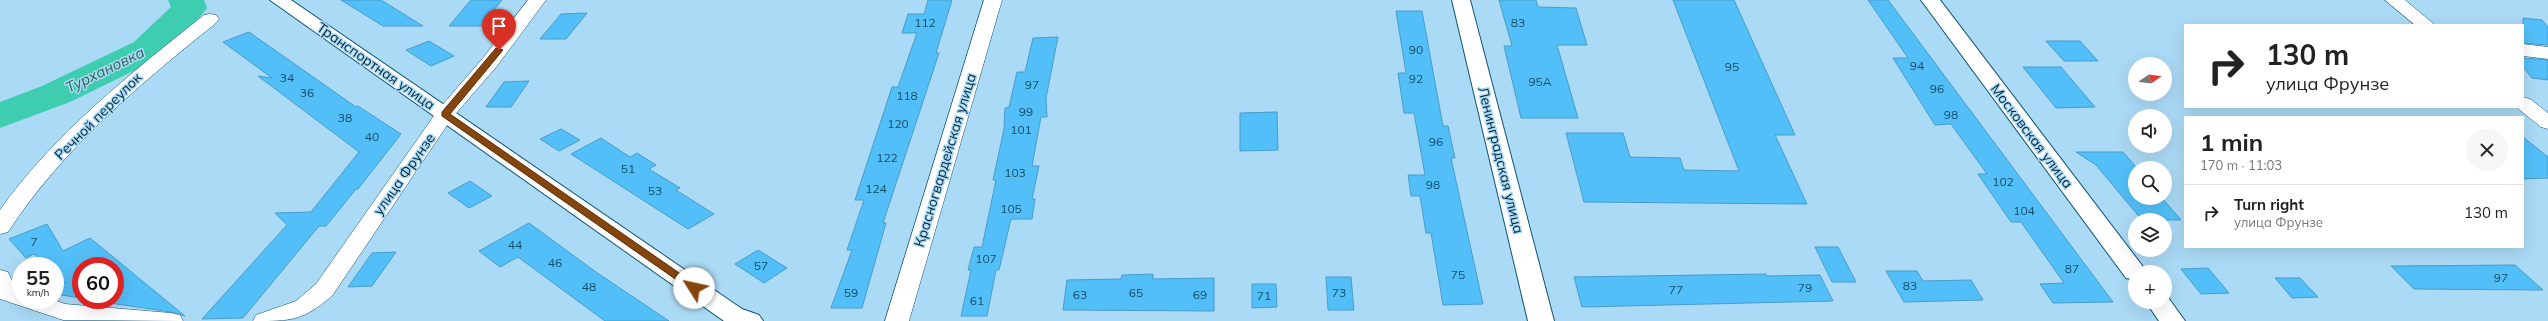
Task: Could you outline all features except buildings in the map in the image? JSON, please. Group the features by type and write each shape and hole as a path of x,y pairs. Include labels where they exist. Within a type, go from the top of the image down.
{"main road":[{"name":"Транспортная улица","path":"279,0 733,315 750,321"},
{"name":"Ленинградская улица","path":"1461,0 1541,321"},
{"name":"Московская улица","path":"1930,0 2130,265"},
{"path":"2163,309 2172,321"}],"street":[{"name":"улица Фрунзе","path":"272,319 304,308 324,290 445,114 490,62 537,0"},
{"name":"Красногвардейская улица","path":"896,321 994,0"},
{"path":"2394,0 2425,24"},
{"name":"Речной переулок","path":"0,227 13,206 82,128 146,69 210,20"},
{"path":"2524,50 2548,53"},
{"path":"2524,103 2548,123"},
{"path":"0,278 5,292 12,294"},
{"path":"54,309 63,312 171,321"}],"waterway":[{"name":"Турхановка","path":"0,116 56,94 147,50 172,28 189,8 186,0"}],"route":[{"path":"499,50 445,114 694,288"}]}
